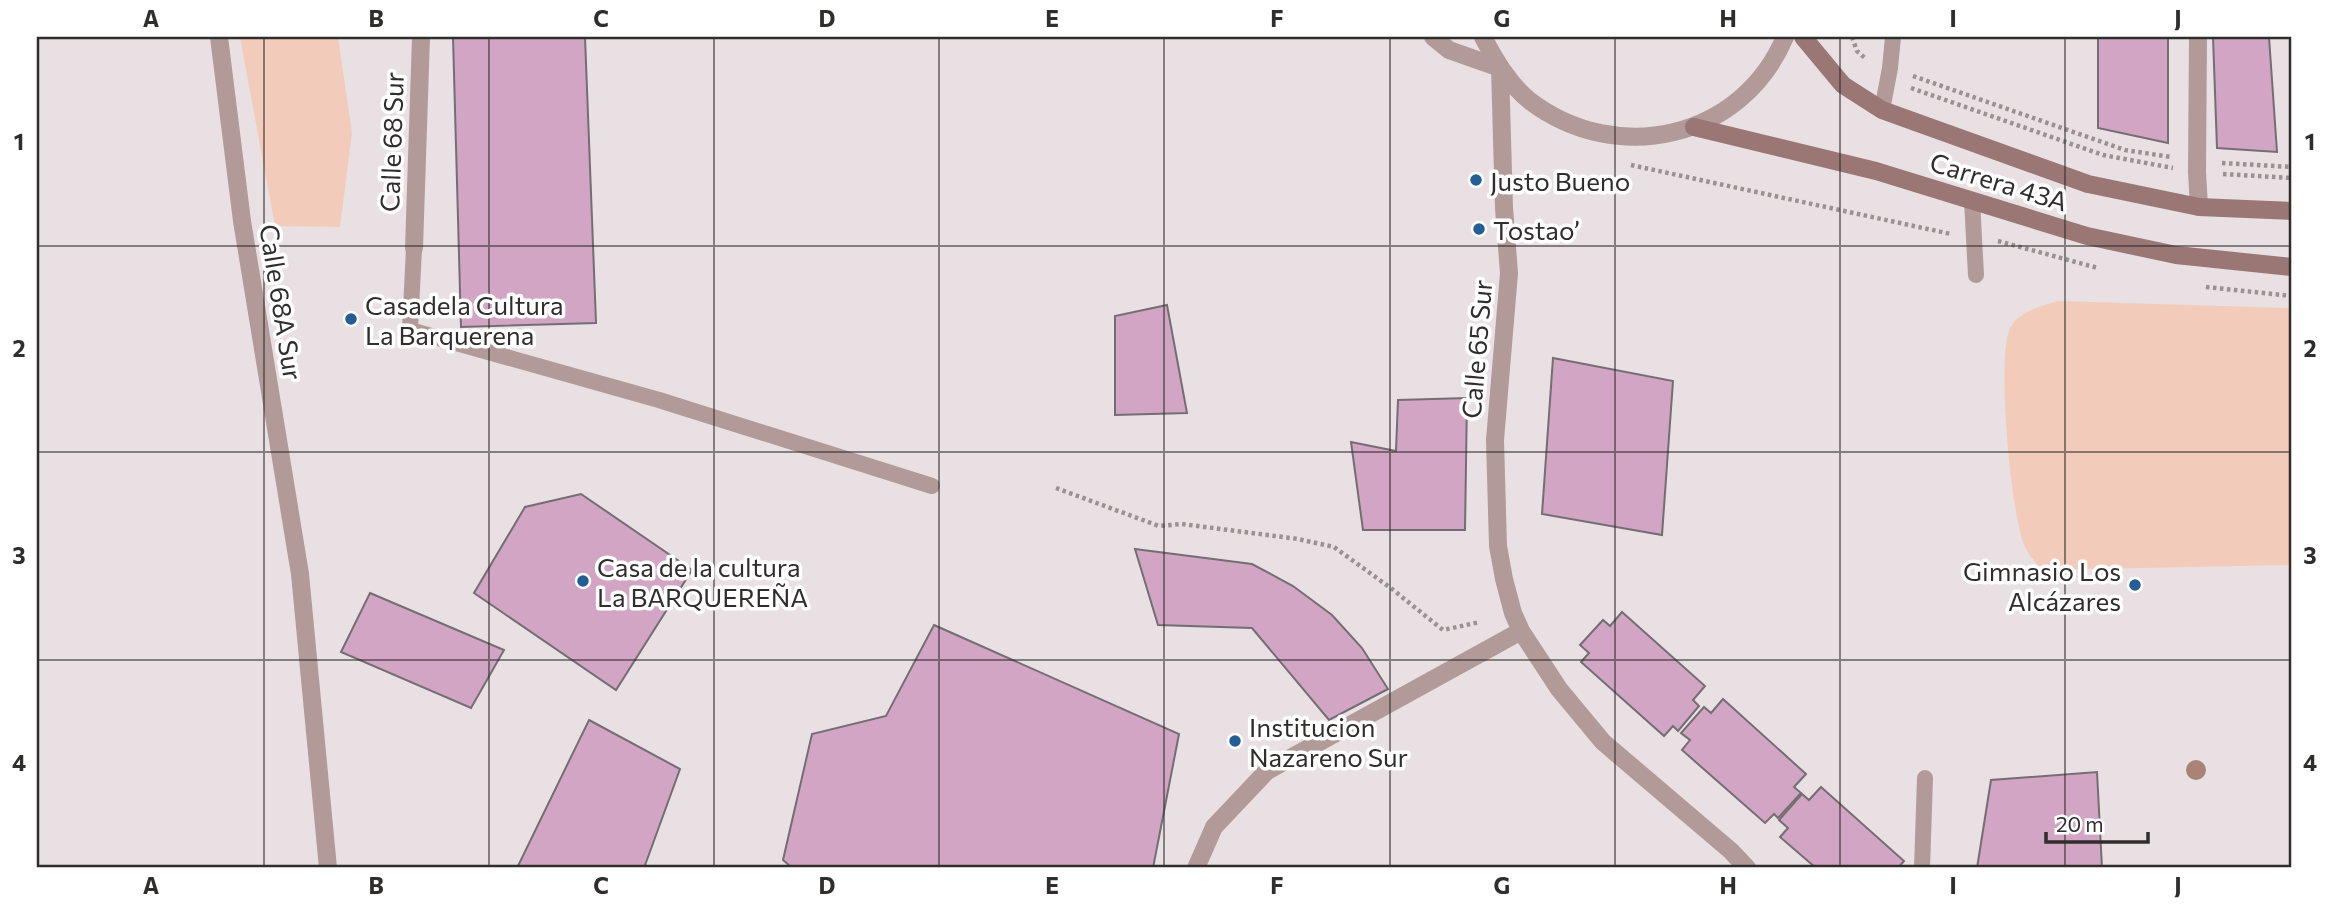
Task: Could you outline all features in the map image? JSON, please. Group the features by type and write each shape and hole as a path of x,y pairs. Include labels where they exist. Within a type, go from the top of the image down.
{"main road":[{"name":"Carrera 43A","path":"1803,37 1843,85 1882,110 2088,184 2199,207 2292,211"},
{"name":"Carrera 43A","path":"1694,127 1876,171 2087,236 2163,252 2292,267"}],"street":[{"name":"Calle 68A Sur","path":"219,37 242,221 300,574 328,868"},
{"name":"Calle 68 Sur","path":"414,248 421,37"},
{"path":"1433,37 1449,50 1500,68"},
{"path":"1483,37 1500,68 1529,100 1566,123 1609,136 1652,137 1694,127 1727,110 1755,86 1777,56 1785,37"},
{"path":"2198,37 2199,207"},
{"name":"Calle 65 Sur","path":"1500,68 1504,208 1509,273 1495,440 1499,546 1513,613 1521,631 1559,689 1603,742 1731,851 1747,868"},
{"path":"1196,868 1214,827 1267,771 1521,631"}],"lane":[{"path":"1882,110 1893,37"},
{"path":"1972,200 1976,275"},
{"path":"414,248 411,330 659,400 932,486"},
{"path":"1922,868 1925,778"}],"path":[{"path":"1889,74 2103,155 2292,178"},
{"path":"1889,74 2125,150 2197,167 2292,167"},
{"path":"1620,163 1974,239 2001,242 2105,269"},
{"path":"2200,286 2292,296"},
{"path":"1056,488 1159,526 1182,524 1298,539 1334,547 1443,630 1513,613"}],"shaded area":[{"path":"240,37 338,37 352,133 340,227 275,226"},
{"path":"2058,301 2292,308 2292,565 2043,570 2035,561 2024,545 2014,502 2005,405 2006,348 2009,331 2017,319 2023,314"}],"building":[{"path":"453,37 585,37 596,323 461,327"},
{"path":"2098,37 2168,37 2168,143 2098,128"},
{"path":"2213,37 2269,37 2277,152 2217,148"},
{"path":"1167,305 1187,413 1115,415 1115,316"},
{"path":"1553,358 1673,381 1662,535 1542,514"},
{"path":"1467,398 1465,530 1363,530 1351,442 1396,451 1398,400"},
{"name":"Casa de la cultura La BARQUEREÑA","path":"581,494 692,570 616,690 474,593 525,507"},
{"path":"1135,549 1252,564 1293,586 1332,615 1362,648 1388,689 1329,720 1252,628 1158,625"},
{"path":"370,593 504,650 471,708 341,652"},
{"path":"1622,612 1705,686 1693,700 1699,706 1678,731 1673,726 1664,736 1581,662 1589,653 1580,645 1603,620 1610,626"},
{"path":"934,625 1179,734 1153,868 792,868 783,860 812,734 886,716"},
{"path":"1723,699 1806,774 1794,787 1801,793 1778,818 1774,814 1765,823 1682,750 1690,740 1681,733 1704,707 1711,713"},
{"path":"589,720 680,769 644,868 517,868"},
{"path":"2097,772 2102,868 1977,868 1991,780"},
{"path":"1821,787 1904,861 1898,868 1816,868 1780,837 1788,828 1779,820 1802,794 1809,800"}],"place":[{"name":"Justo Bueno","path":"1476,180"},
{"name":"Tostao’","path":"1479,229"},
{"name":"Casadela Cultura La Barquerena","path":"351,319"},
{"name":"Casa de la cultura La BARQUEREÑA","path":"583,581"},
{"name":"Gimnasio Los Alcázares","path":"2135,585"},
{"name":"Institucion Nazareno Sur","path":"1235,741"}]}
